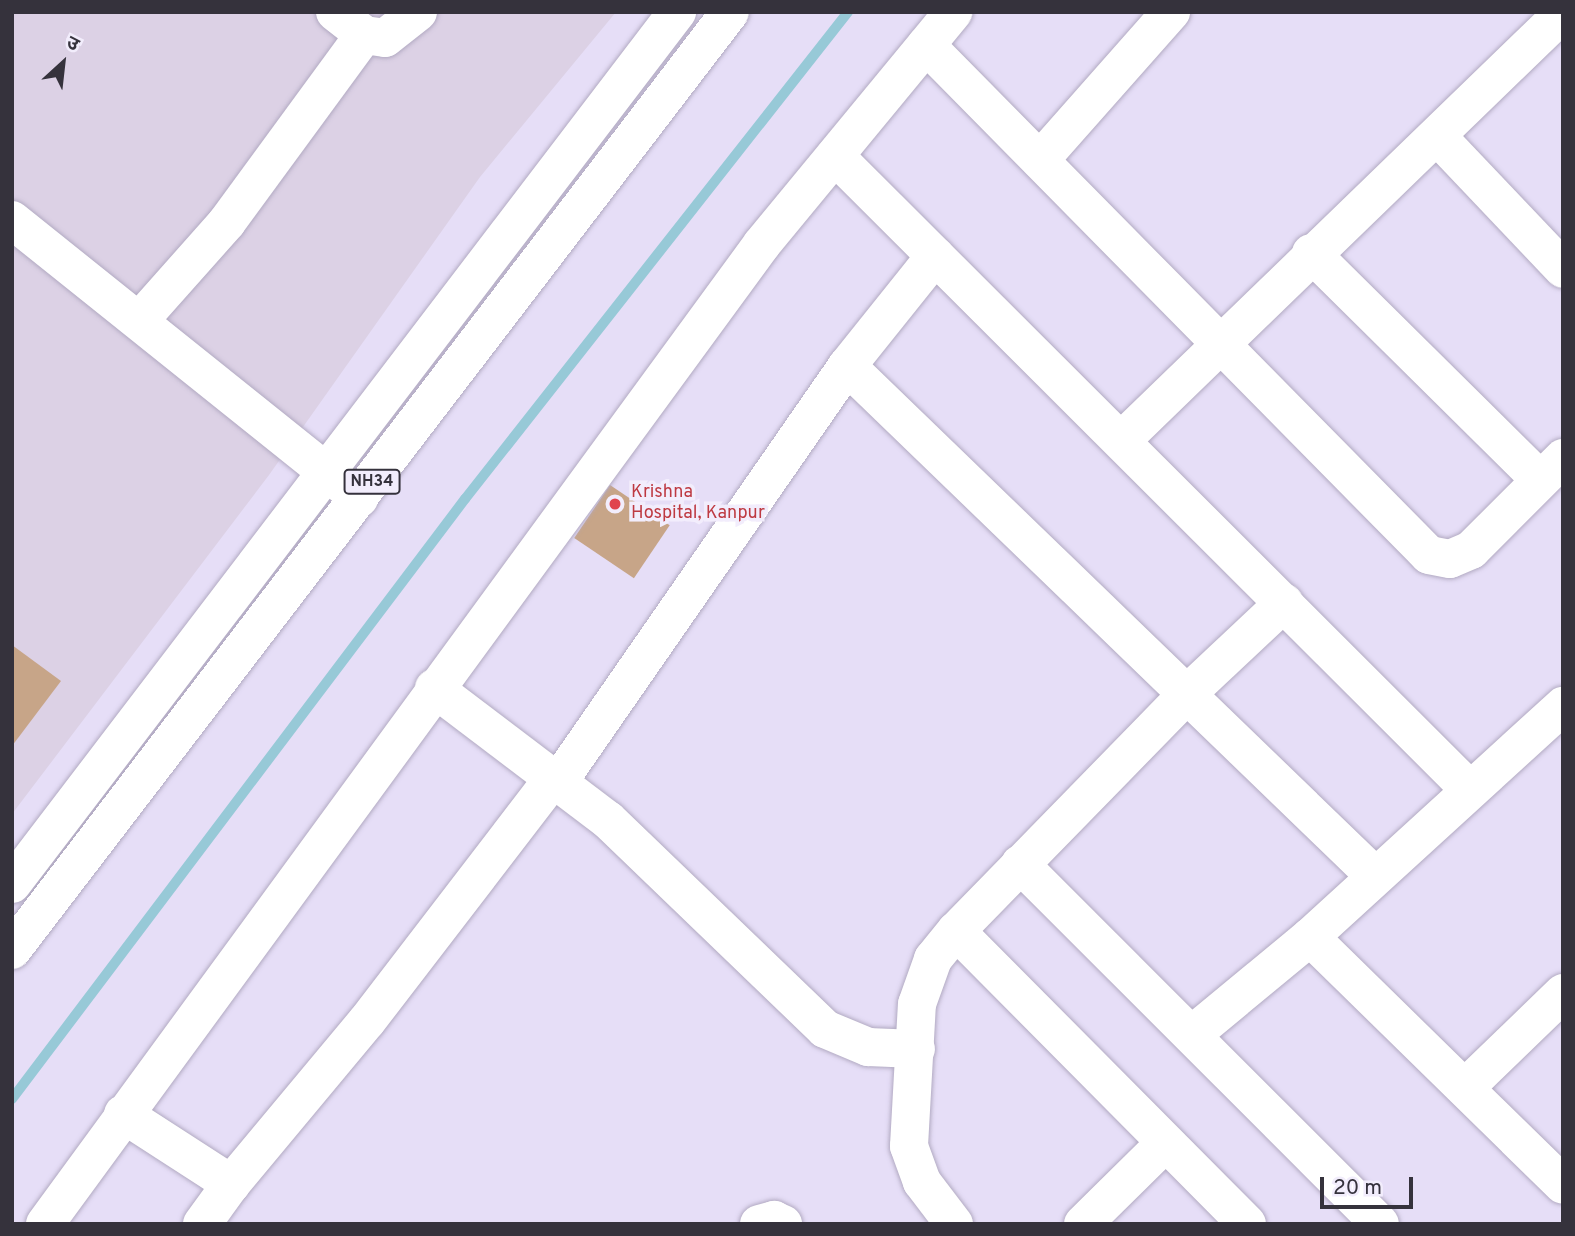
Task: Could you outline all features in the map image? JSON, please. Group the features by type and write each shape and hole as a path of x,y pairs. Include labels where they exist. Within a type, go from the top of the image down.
{"main road":[{"path":"140,320 227,222 350,24 385,38 418,12"},
{"name":"NH34","path":"12,884 325,470 677,12"},
{"name":"NH34","path":"12,950 730,12"},
{"path":"45,1224 434,688 762,244 953,12"},
{"path":"1040,160 1171,12"},
{"path":"1122,440 1223,344 1311,253 1437,136 1563,13"},
{"path":"926,46 1429,555 1450,559 1471,550 1552,469 1311,253"},
{"path":"1437,136 1563,269"},
{"path":"835,156 1470,790"},
{"path":"12,220 359,498"},
{"path":"202,1224 231,1184 367,1021 556,779 847,366 935,256"},
{"path":"847,366 1375,876"},
{"path":"954,1224 922,1182 908,1146 918,1004 933,959 1020,864 1188,693 1284,603"},
{"path":"434,688 608,820 825,1029 868,1047 916,1049"},
{"path":"1194,1033 1310,937 1563,706"},
{"path":"1020,864 1194,1033 1380,1224"},
{"path":"956,931 1247,1224"},
{"path":"1310,937 1563,1185"},
{"path":"1466,1087 1563,993"},
{"path":"123,1114 231,1184"},
{"path":"1083,1224 1165,1143"},
{"path":"759,1224 774,1220 783,1224"}],"shaded area":[{"path":"12,12 616,12 480,177 269,475 12,814"}],"building":[{"path":"610,485 670,525 634,578 574,538"},
{"path":"12,645 61,681 12,746"}],"waterway":[{"path":"12,1099 465,499 848,12"}],"place":[{"name":"Krishna Hospital, Kanpur","path":"615,504"}]}
